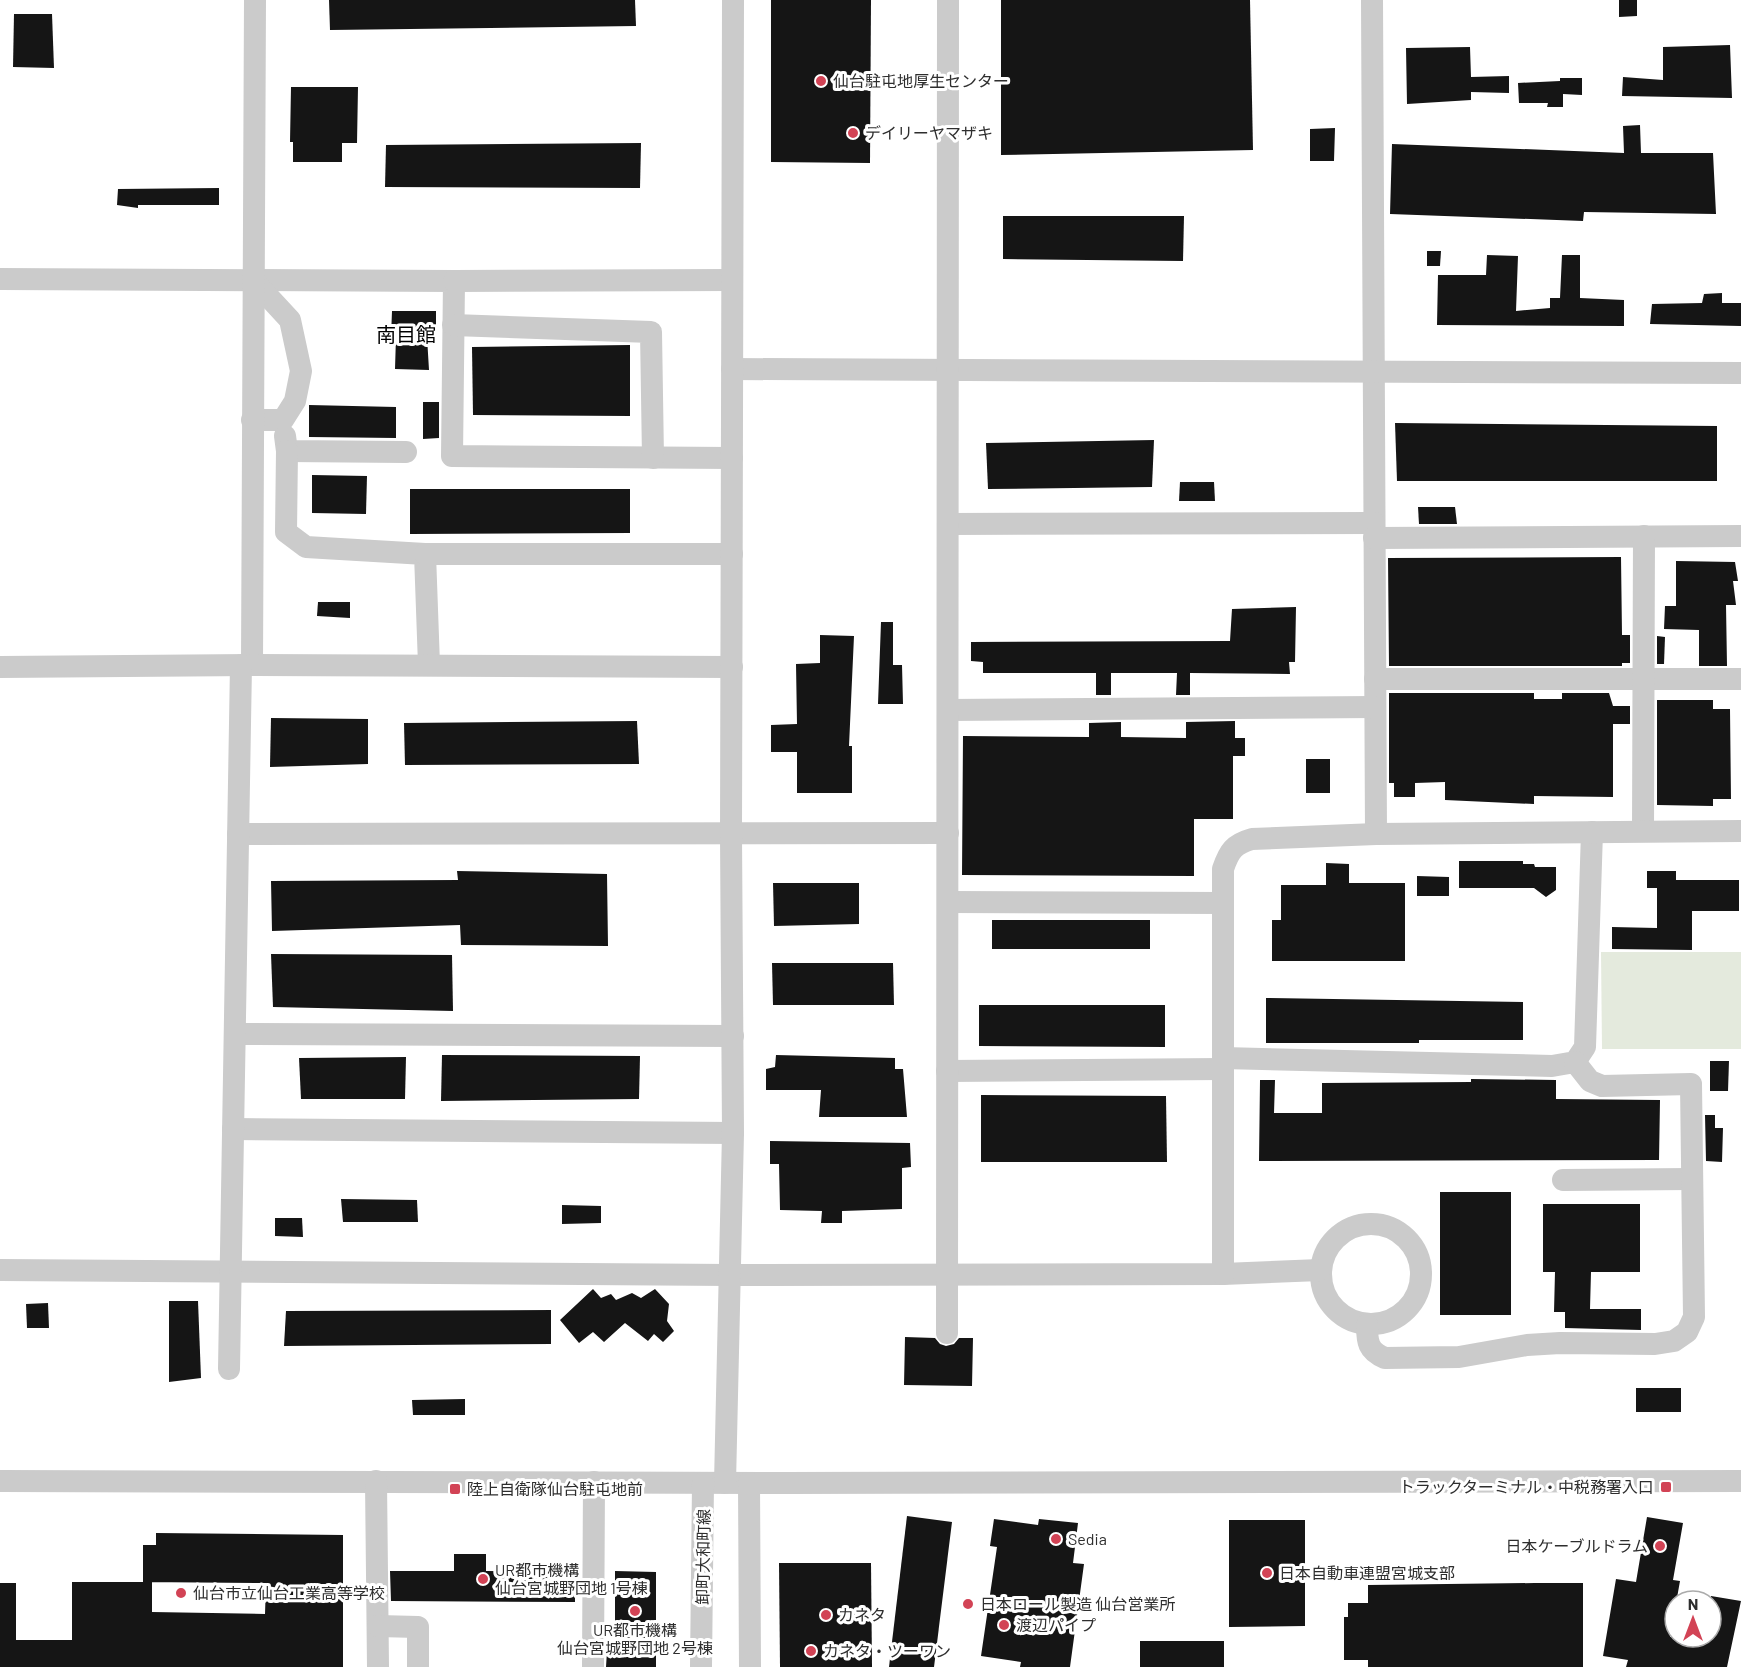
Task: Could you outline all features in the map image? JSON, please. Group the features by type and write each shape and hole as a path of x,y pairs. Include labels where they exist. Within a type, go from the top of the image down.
{"street":[{"path":"229,1370 238,834 247,665 252,420 255,0"},
{"name":"卸町大和町線","path":"702,1667 731,1275 733,0"},
{"path":"947,1333 948,0"},
{"path":"1372,0 1376,834"},
{"path":"0,279 732,280"},
{"path":"252,279 290,320 301,371 295,401 283,420 287,451 286,532 306,547 425,554 732,554"},
{"path":"454,281 452,456 732,458"},
{"path":"453,325 651,332 653,458"},
{"path":"732,369 1741,373"},
{"path":"252,420 283,420"},
{"path":"287,451 406,452"},
{"path":"948,524 1741,536"},
{"path":"1643,831 1644,536"},
{"path":"425,554 429,665"},
{"path":"0,668 247,665 732,667"},
{"path":"1375,679 1741,679"},
{"path":"948,710 1375,707"},
{"path":"947,1071 1223,1063 1552,1066 1575,1062 1585,1047 1592,831"},
{"path":"1223,1274 1223,869 1228,854 1236,843 1252,839 1376,834 1741,831"},
{"path":"238,834 948,833"},
{"path":"948,902 1223,903"},
{"path":"235,1035 733,1036"},
{"path":"1367,1325 1369,1346 1374,1353 1385,1358 1459,1357 1527,1345 1655,1344 1674,1341 1688,1332 1694,1317 1691,1084 1602,1086 1590,1081 1575,1062"},
{"path":"233,1129 733,1133"},
{"path":"1563,1180 1691,1179"},
{"path":"1363,1224 1380,1224 1396,1230 1410,1241 1418,1256 1422,1272 1416,1297 1400,1316 1384,1323 1367,1325 1352,1321 1338,1312 1328,1301 1321,1286 1320,1270 1324,1254 1334,1239 1347,1229 1363,1224"},
{"path":"0,1270 731,1275 1223,1274 1320,1270"},
{"path":"0,1480 714,1483 1741,1481"},
{"path":"376,1481 378,1667"},
{"path":"593,1667 594,1482"},
{"path":"749,1483 750,1667"},
{"path":"378,1626 418,1627 418,1667"}],"shaded area":[{"path":"1601,952 1741,952 1741,1049 1602,1049"}],"building":[{"path":"329,0 635,0 636,26 330,30"},
{"name":"仙台駐屯地厚生センター","path":"771,0 871,0 870,163 771,162"},
{"path":"1001,0 1250,0 1253,150 1001,155"},
{"path":"1619,0 1637,0 1637,16 1619,17"},
{"path":"14,14 52,14 54,68 13,67"},
{"path":"1730,45 1732,98 1622,96 1623,77 1663,80 1663,47"},
{"path":"1470,47 1471,77 1509,76 1509,93 1471,92 1471,100 1407,104 1406,48"},
{"path":"1560,78 1582,78 1582,95 1563,94 1563,107 1547,107 1548,103 1519,103 1518,83 1560,81"},
{"path":"291,87 358,87 357,143 342,143 342,162 293,162 293,142 290,142"},
{"path":"1640,125 1641,153 1713,153 1716,214 1584,212 1583,221 1390,214 1392,144 1624,153 1623,126"},
{"path":"1335,128 1334,161 1310,161 1310,129"},
{"path":"641,143 640,188 385,187 386,145"},
{"path":"219,188 219,205 138,205 138,208 117,205 118,189"},
{"path":"1003,216 1184,216 1183,261 1003,259"},
{"path":"1427,251 1441,251 1440,266 1427,266"},
{"path":"1487,255 1518,256 1516,311 1550,308 1550,298 1560,298 1562,255 1580,255 1580,298 1624,300 1624,326 1437,325 1438,275 1486,275"},
{"path":"1722,293 1722,303 1741,303 1741,326 1650,324 1652,304 1702,303 1704,294"},
{"path":"392,311 436,311 436,337 427,337 429,370 395,369 396,337 391,337"},
{"path":"630,345 630,416 473,415 472,347"},
{"path":"423,402 439,402 439,438 423,439"},
{"path":"309,405 396,407 396,438 309,437"},
{"path":"1395,423 1717,426 1717,481 1397,481"},
{"path":"1154,440 1152,487 988,489 986,443"},
{"path":"312,475 367,476 366,514 312,513"},
{"path":"1180,482 1214,482 1215,501 1179,501"},
{"path":"410,489 630,489 630,533 410,534"},
{"path":"1418,507 1455,507 1457,524 1419,524"},
{"path":"1621,557 1622,635 1630,635 1630,663 1622,663 1622,666 1389,666 1388,558"},
{"path":"1676,561 1735,562 1738,581 1733,581 1736,605 1726,605 1727,666 1699,666 1699,630 1664,629 1665,606 1676,606"},
{"path":"318,602 350,602 350,618 317,616"},
{"path":"1296,607 1295,662 1289,662 1290,674 1190,673 1190,695 1176,695 1177,673 1111,673 1111,695 1096,695 1096,673 983,673 983,662 971,661 971,642 1230,641 1232,609"},
{"path":"881,622 893,622 893,665 902,665 903,704 878,704"},
{"path":"820,635 854,636 849,746 852,746 852,793 797,793 797,752 771,752 771,725 797,724 796,664 820,663"},
{"path":"1657,636 1665,637 1664,664 1657,664"},
{"path":"1389,693 1534,693 1534,699 1562,699 1562,693 1609,693 1613,706 1630,706 1630,724 1613,724 1613,797 1534,796 1534,804 1445,800 1445,782 1415,783 1415,797 1394,797 1394,783 1389,783"},
{"path":"1657,700 1713,700 1713,709 1730,709 1731,799 1713,799 1713,806 1657,805"},
{"path":"271,718 368,719 368,764 270,767"},
{"path":"637,721 639,764 405,765 404,723"},
{"path":"1235,721 1235,738 1245,738 1245,756 1233,756 1233,819 1194,819 1194,876 962,875 963,736 1089,737 1089,723 1121,722 1121,737 1186,738 1186,722"},
{"path":"1306,759 1330,759 1330,793 1306,793"},
{"path":"1459,861 1523,861 1523,864 1534,864 1535,867 1556,867 1556,890 1546,897 1534,888 1459,888"},
{"path":"1326,863 1349,864 1349,883 1405,883 1405,961 1272,961 1272,920 1281,920 1281,885 1326,885"},
{"path":"457,871 607,874 608,946 461,945 460,925 272,931 271,881 458,880"},
{"path":"1647,871 1676,871 1676,880 1739,880 1739,911 1692,911 1692,950 1612,949 1612,927 1657,928 1657,888 1647,888"},
{"path":"1417,876 1449,877 1449,896 1417,896"},
{"path":"773,883 859,883 859,924 774,926"},
{"path":"992,920 1150,920 1150,949 992,949"},
{"path":"271,954 452,955 453,1011 273,1007"},
{"path":"772,963 893,963 894,1005 773,1005"},
{"path":"1266,998 1523,1002 1523,1040 1266,1043"},
{"path":"979,1005 1165,1005 1165,1047 979,1046"},
{"path":"442,1055 640,1056 639,1099 441,1101"},
{"path":"776,1055 895,1058 895,1069 903,1069 907,1117 819,1117 821,1090 766,1090 766,1069 775,1067"},
{"path":"406,1057 405,1099 301,1099 299,1058"},
{"path":"1710,1061 1729,1061 1728,1091 1710,1091"},
{"path":"1471,1079 1556,1080 1556,1099 1660,1100 1659,1160 1259,1161 1260,1080 1275,1080 1274,1113 1322,1113 1322,1083 1471,1082"},
{"path":"981,1095 1166,1096 1167,1162 981,1162"},
{"path":"1705,1115 1715,1115 1715,1128 1723,1128 1722,1162 1706,1161"},
{"path":"770,1141 910,1143 911,1167 902,1168 902,1209 842,1211 842,1223 821,1223 822,1211 780,1210 779,1164 770,1164"},
{"path":"1440,1192 1511,1192 1511,1315 1440,1315"},
{"path":"341,1199 417,1200 418,1222 343,1222"},
{"path":"1543,1204 1640,1204 1640,1272 1591,1272 1590,1309 1641,1309 1641,1330 1565,1328 1565,1312 1554,1312 1555,1272 1543,1272"},
{"path":"562,1205 601,1206 601,1223 562,1224"},
{"path":"275,1218 302,1218 303,1237 275,1236"},
{"path":"593,1289 601,1298 611,1294 616,1300 632,1293 641,1298 655,1289 669,1304 667,1321 674,1331 663,1342 654,1334 648,1341 625,1323 604,1342 593,1332 579,1343 560,1320"},
{"path":"169,1301 198,1301 201,1378 169,1382"},
{"path":"48,1303 49,1328 27,1328 26,1304"},
{"path":"551,1310 551,1344 284,1346 286,1311"},
{"path":"905,1337 935,1338 940,1344 946,1346 954,1344 959,1338 973,1338 972,1386 904,1385"},
{"path":"1636,1388 1681,1388 1681,1412 1636,1412"},
{"path":"465,1399 465,1415 413,1415 412,1400"},
{"path":"907,1516 952,1522 934,1667 889,1667"},
{"path":"1647,1517 1683,1523 1673,1580 1680,1581 1679,1589 1663,1589 1663,1649 1723,1649 1723,1598 1741,1601 1727,1667 1626,1667 1628,1660 1603,1656 1616,1579 1636,1582"},
{"path":"994,1519 1038,1525 1039,1519 1078,1523 1073,1563 1084,1564 1070,1667 1020,1667 1021,1662 981,1656 997,1547 990,1546"},
{"name":"日本自動車連盟宮城支部","path":"1229,1520 1305,1520 1305,1626 1229,1627"},
{"path":"156,1533 343,1535 343,1667 0,1667 0,1583 16,1583 16,1640 72,1640 72,1582 143,1582 143,1545 156,1545","holes":["152,1582 266,1583 265,1614 152,1612"]},
{"name":"UR都市機構 仙台宮城野団地 1号棟","path":"454,1554 486,1554 486,1571 580,1572 580,1586 575,1586 575,1602 391,1601 390,1571 454,1571"},
{"name":"カネタ","path":"779,1563 871,1563 872,1667 780,1667"},
{"name":"UR都市機構 仙台宮城野団地 2号棟","path":"615,1571 656,1572 656,1667 606,1667 607,1651 615,1651"},
{"path":"1583,1583 1583,1667 1368,1667 1368,1660 1344,1660 1344,1617 1348,1617 1348,1603 1368,1603 1368,1585"},
{"path":"1140,1641 1224,1641 1224,1667 1140,1667"}],"place":[{"name":"仙台駐屯地厚生センター","path":"821,81"},
{"name":"デイリーヤマザキ","path":"853,133"},
{"name":"トラックターミナル・中税務署入口","path":"1666,1487"},
{"name":"陸上自衛隊仙台駐屯地前","path":"455,1489"},
{"name":"Sedia","path":"1056,1539"},
{"name":"日本ケーブルドラム","path":"1660,1546"},
{"name":"日本自動車連盟宮城支部","path":"1267,1573"},
{"name":"UR都市機構 仙台宮城野団地 1号棟","path":"483,1579"},
{"name":"仙台市立仙台工業高等学校","path":"181,1593"},
{"name":"日本ロール製造 仙台営業所","path":"968,1604"},
{"name":"UR都市機構 仙台宮城野団地 2号棟","path":"635,1611"},
{"name":"カネタ","path":"826,1615"},
{"name":"渡辺パイプ","path":"1004,1625"},
{"name":"カネタ・ツーワン","path":"811,1651"}],"district":[{"name":"南目館","path":"406,335"}]}
